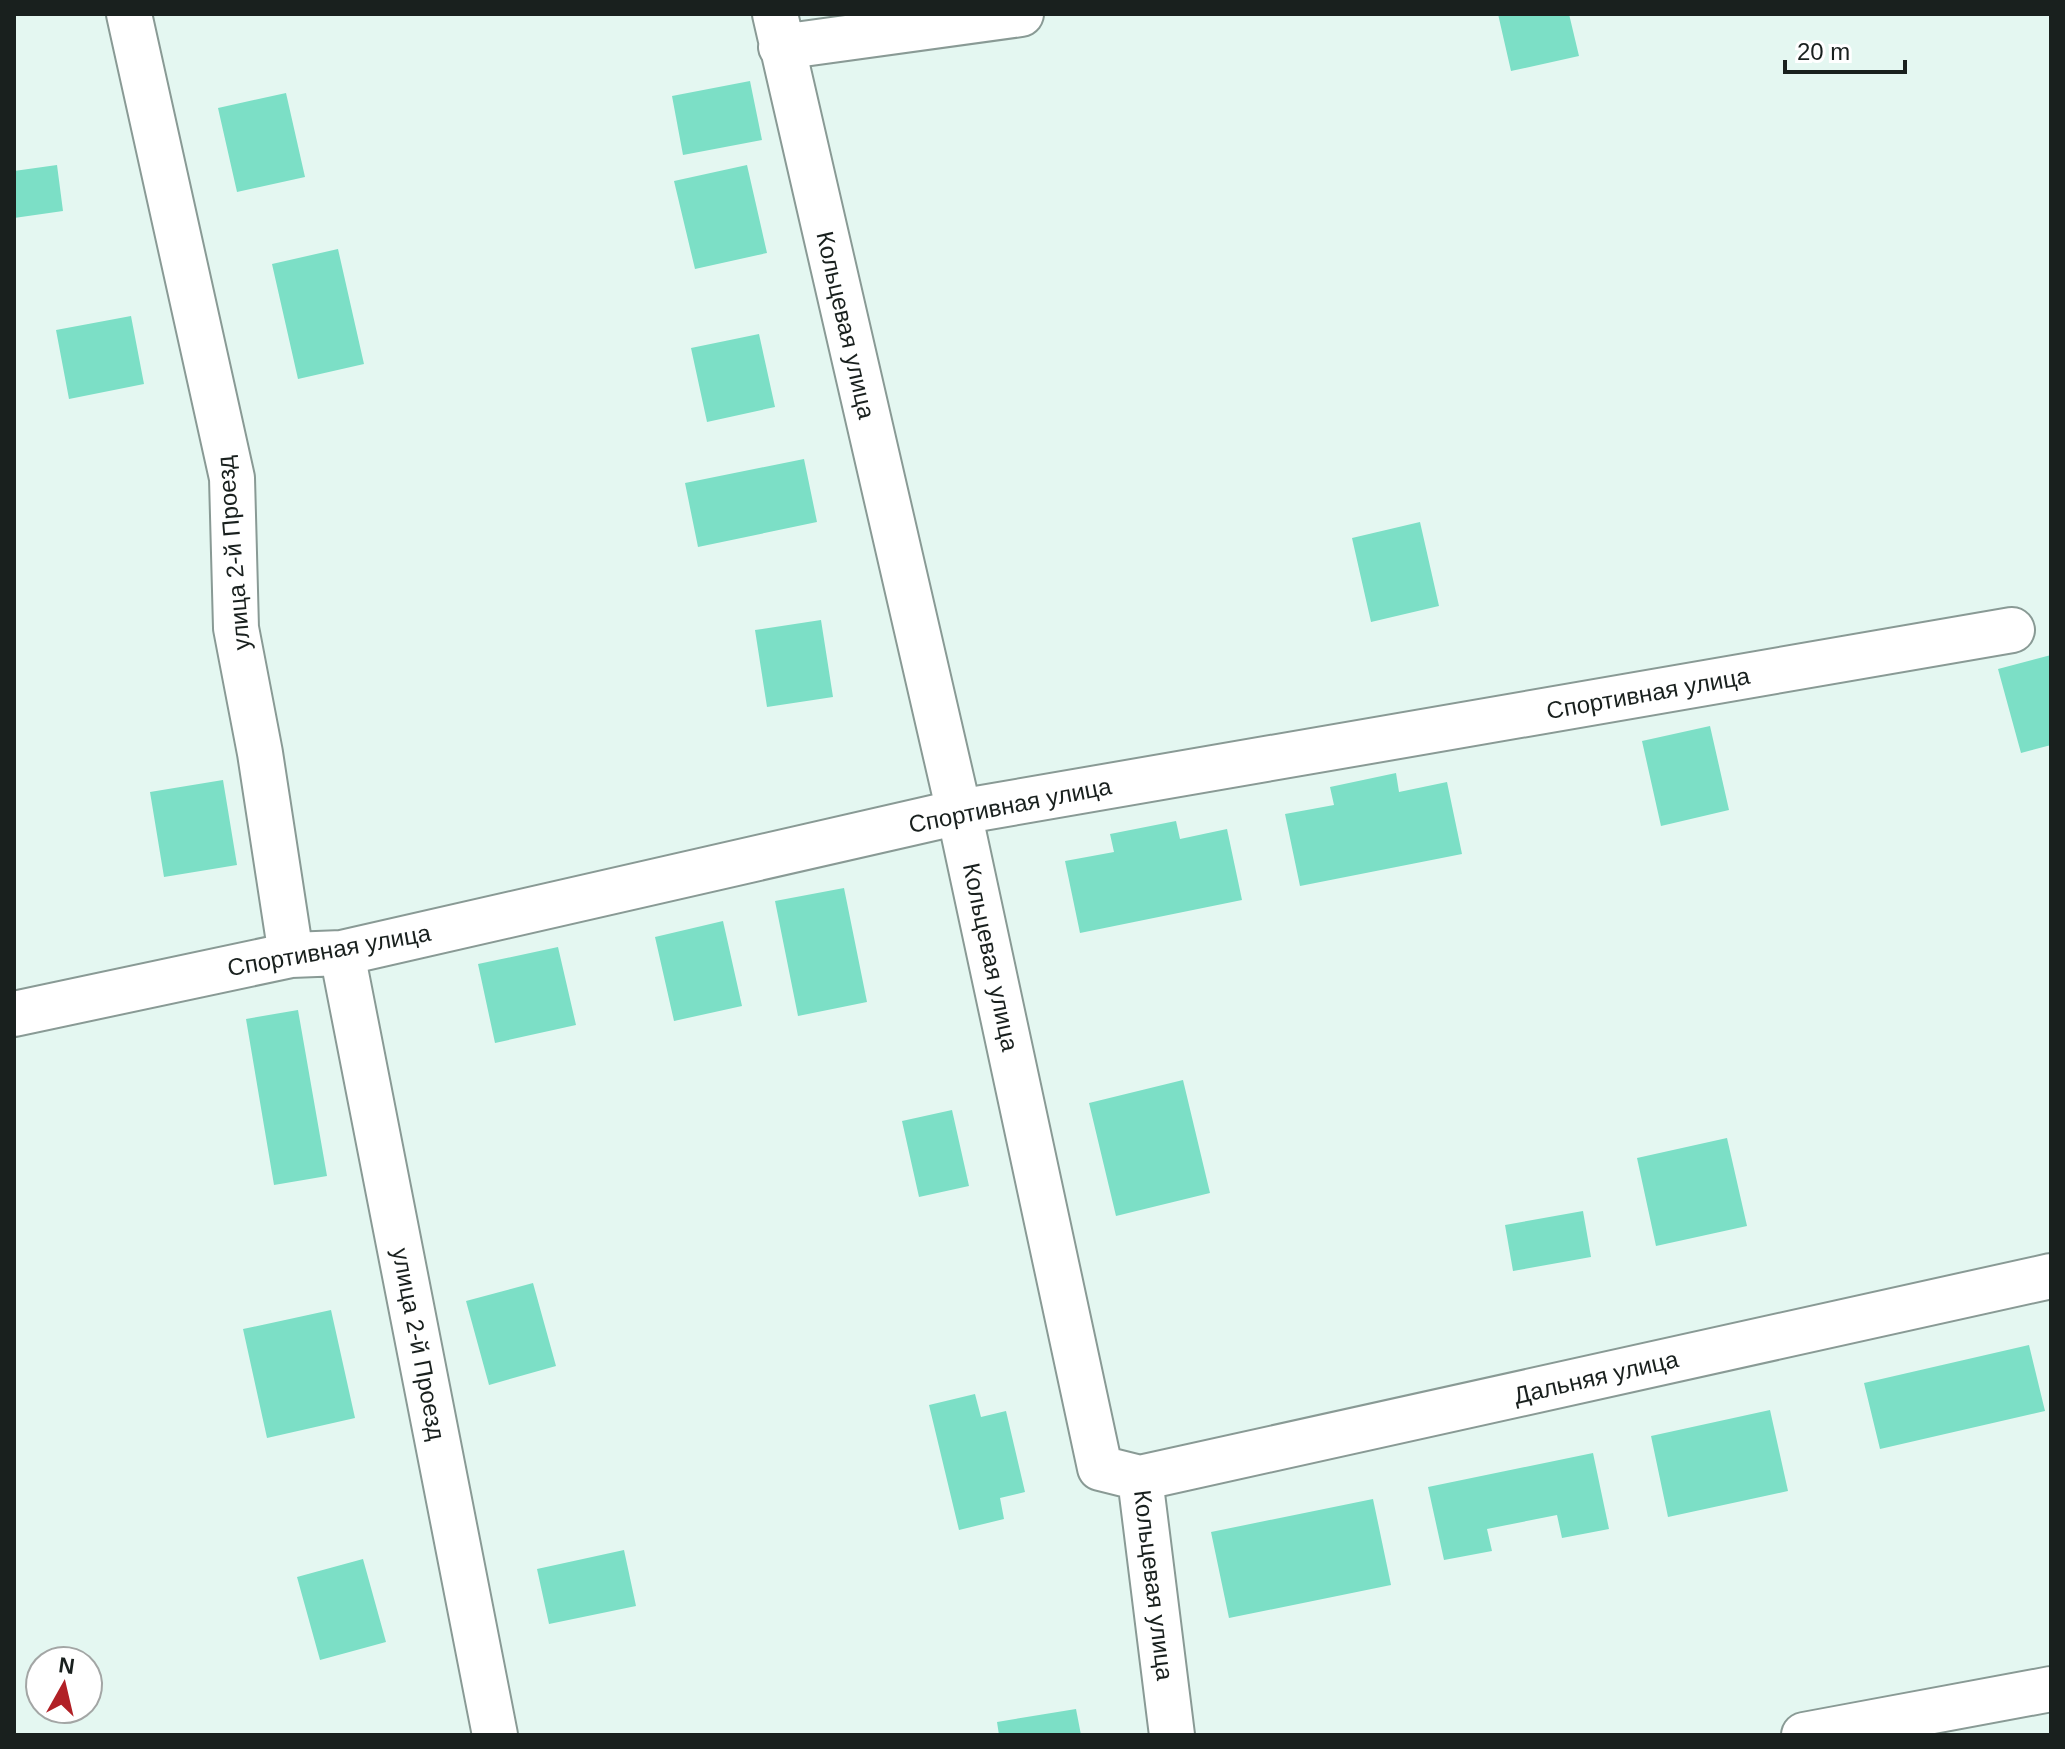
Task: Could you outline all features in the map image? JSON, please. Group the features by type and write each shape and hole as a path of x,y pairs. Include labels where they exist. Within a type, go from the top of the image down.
{"street":[{"name":"улица 2-й Проезд","path":"129,14 232,478 236,628 260,753 291,955"},
{"path":"778,30 1021,14"},
{"name":"Кольцевая улица","path":"778,30 959,812 1100,1468 1140,1478 1172,1735"},
{"name":"Спортивная улица","path":"14,1014 291,955 342,953 959,812 2012,630"},
{"name":"улица 2-й Проезд","path":"342,953 495,1735"},
{"name":"Дальняя улица","path":"1140,1478 2051,1276"},
{"path":"1804,1735 2051,1689"}],"building":[{"path":"1498,14 1569,14 1579,56 1511,71"},
{"path":"750,81 762,140 683,155 672,96"},
{"path":"286,93 305,177 237,192 218,108"},
{"path":"57,165 63,211 14,218 14,171"},
{"path":"747,165 767,253 695,269 674,181"},
{"path":"338,249 364,364 298,379 272,264"},
{"path":"131,316 144,384 69,399 56,330"},
{"path":"759,334 775,407 707,422 691,348"},
{"path":"804,459 817,522 698,547 685,483"},
{"path":"1420,522 1439,606 1371,622 1352,538"},
{"path":"821,620 833,697 767,707 755,630"},
{"path":"2051,655 2051,745 2021,753 1998,669"},
{"path":"1710,726 1729,810 1661,826 1642,741"},
{"path":"1396,773 1399,792 1447,782 1462,854 1300,886 1285,814 1334,805 1330,787"},
{"path":"223,780 237,865 164,877 150,792"},
{"path":"1176,821 1180,839 1227,829 1242,900 1080,933 1065,861 1114,852 1110,834"},
{"path":"844,888 867,1002 798,1016 775,901"},
{"path":"723,921 742,1006 674,1021 655,937"},
{"path":"558,947 576,1025 495,1043 478,964"},
{"path":"298,1010 327,1176 274,1185 246,1019"},
{"path":"1183,1080 1210,1193 1116,1216 1089,1103"},
{"path":"952,1110 969,1186 919,1197 902,1121"},
{"path":"1727,1138 1747,1226 1656,1246 1637,1158"},
{"path":"1583,1211 1591,1257 1513,1271 1505,1225"},
{"path":"533,1283 556,1366 489,1385 466,1301"},
{"path":"331,1310 355,1418 267,1438 243,1329"},
{"path":"2029,1345 2045,1411 1880,1449 1864,1383"},
{"path":"975,1394 981,1417 1006,1411 1025,1492 1000,1498 1004,1519 959,1530 929,1405"},
{"path":"1770,1410 1788,1491 1668,1517 1651,1436"},
{"path":"1593,1453 1609,1529 1562,1538 1557,1515 1487,1529 1492,1551 1444,1560 1428,1487"},
{"path":"1373,1499 1391,1585 1229,1618 1211,1532"},
{"path":"624,1550 636,1606 549,1624 537,1569"},
{"path":"363,1559 386,1642 320,1660 297,1577"},
{"path":"1076,1709 1081,1735 999,1735 997,1722"}]}
